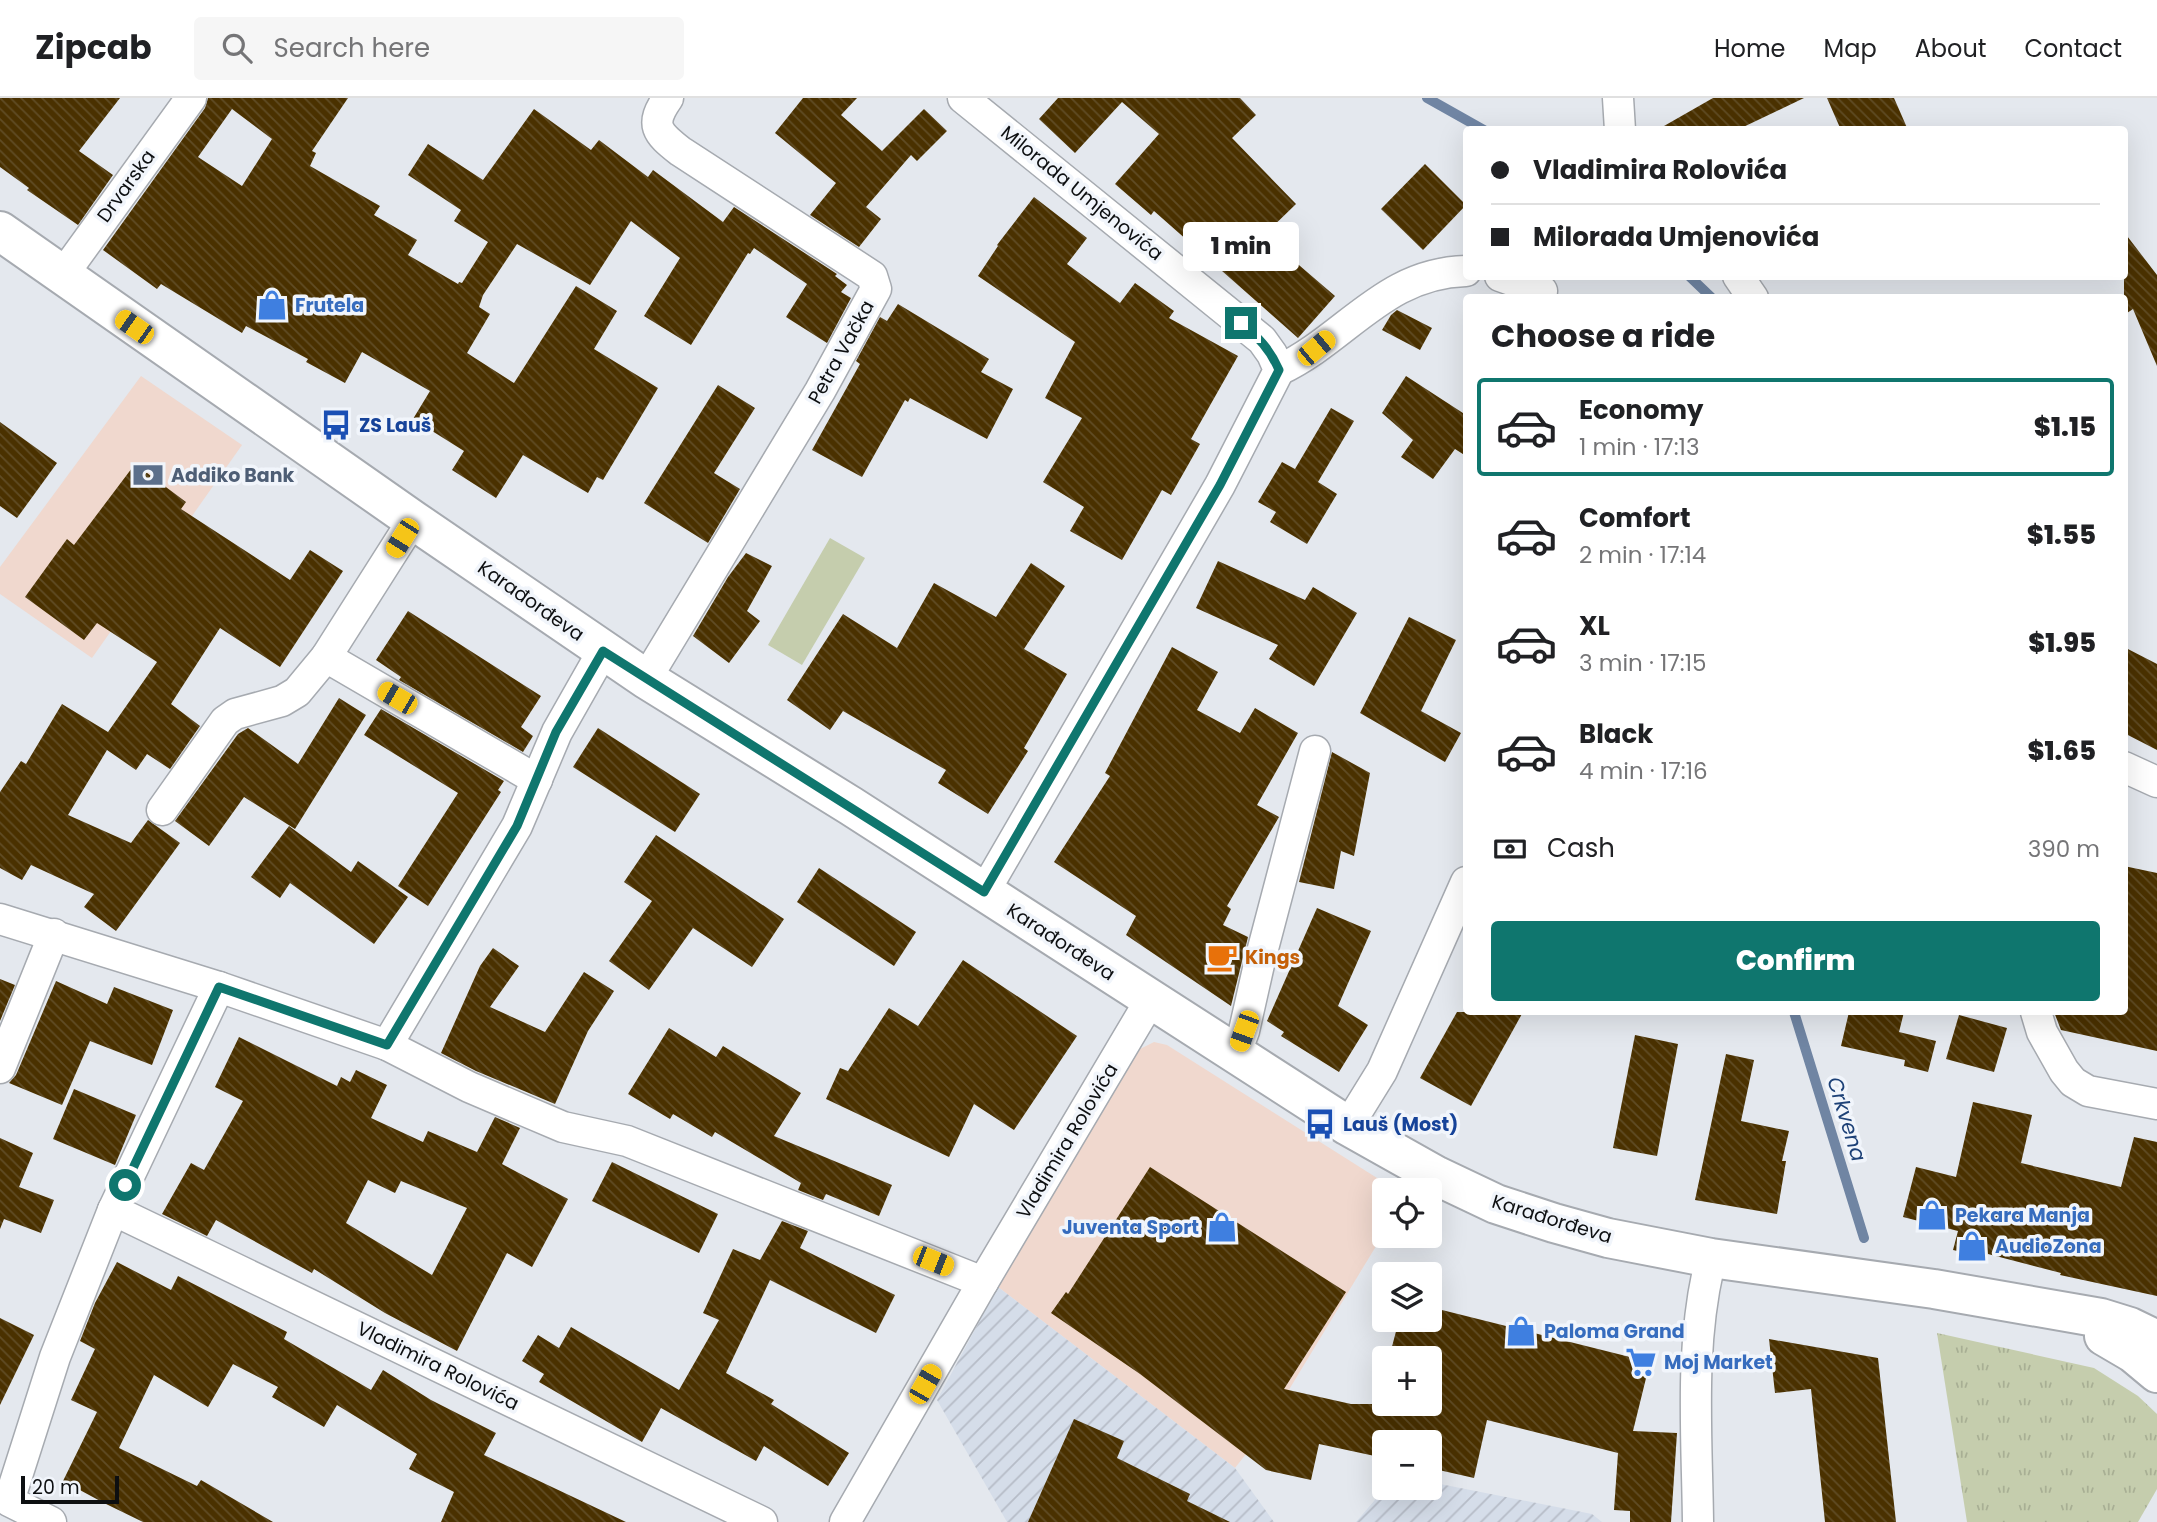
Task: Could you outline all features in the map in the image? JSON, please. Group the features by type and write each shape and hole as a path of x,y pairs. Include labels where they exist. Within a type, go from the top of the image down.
{"main road":[{"name":"Karađorđeva","path":"0,231 603,651 984,892 1235,1055 1348,1126 1437,1176 1496,1204 1608,1238 1711,1258 1934,1289 2101,1318 2148,1332"},
{"name":"Karađorđeva","path":"2056,1311 2133,1353 2157,1373"}],"street":[{"name":"Drvarska","path":"62,275 191,98"},
{"name":"Petra Vačka","path":"646,679 820,391 876,289 872,276 680,151 660,135 656,124 659,111 668,98"},
{"name":"Milorada Umjenovića","path":"963,98 1262,340 1279,370"},
{"path":"1618,98 1620,126"},
{"path":"984,892 1214,497 1279,370 1303,359 1329,337 1401,286 1422,277 1463,271"},
{"path":"1511,280 1542,291"},
{"path":"162,810 225,721 235,714 282,701 297,692 327,657 413,520"},
{"path":"387,1045 510,837 556,732 603,651"},
{"path":"327,657 537,780"},
{"path":"1235,1055 1244,1031 1263,947 1315,751"},
{"path":"2128,769 2157,782"},
{"path":"1348,1126 1382,1071 1463,889"},
{"path":"0,919 219,987 387,1045 469,1087 563,1127 627,1141 984,1282"},
{"path":"0,1068 54,934"},
{"path":"51,1522 5,1509 55,1357 113,1210 219,987"},
{"name":"Vladimira Rolovića","path":"845,1522 1151,999"},
{"path":"2037,1015 2042,1032 2073,1082 2088,1091 2157,1104"},
{"name":"Vladimira Rolovića","path":"113,1210 762,1522"},
{"path":"1698,1522 1696,1354 1711,1258"}],"shaded area":[{"path":"141,376 242,445 92,658 0,594 0,567"},
{"path":"1154,1042 1167,1045 1377,1178 1372,1178 1372,1248 1375,1248 1290,1388 1277,1415 1235,1468 998,1287 1140,1049"},
{"path":"998,1287 1235,1468 1274,1522 1007,1522 937,1400"},
{"path":"1442,1484 1592,1514 1602,1522 1356,1522 1375,1500 1442,1500"}],"green space":[{"path":"830,538 865,558 802,665 768,645"},
{"path":"1937,1333 2094,1368 2138,1396 2157,1414 2157,1489 2138,1522 1967,1522"}],"building":[{"path":"0,98 120,98 79,151 113,175 78,225 27,190 29,188 0,167"},
{"path":"208,98 348,98 312,151 316,153 310,166 380,206 374,215 417,240 408,255 458,284 462,283 488,242 454,221 461,210 408,175 428,144 483,180 534,109 591,150 599,140 648,177 653,170 723,222 734,207 837,274 835,276 847,285 841,292 851,298 827,343 786,317 807,284 754,248 748,253 691,345 644,316 680,258 631,221 590,285 517,244 483,295 479,307 490,314 467,353 514,383 576,286 617,311 594,349 658,388 603,480 597,477 588,493 523,455 496,498 452,470 464,451 413,419 430,391 362,352 345,383 306,362 308,359 246,326 242,333 161,284 157,289 103,250 205,108","holes":["232,109 272,139 242,186 198,157"]},
{"path":"803,98 857,98 841,115 882,151 924,109 947,131 917,161 911,155 866,207 881,219 859,247 810,215 836,183 775,133"},
{"path":"1058,98 1240,98 1256,115 1232,138 1296,204 1264,235 1335,296 1298,338 1154,211 1151,215 1115,184 1159,134 1122,102 1075,153 1039,119"},
{"path":"1713,98 1804,98 1745,126 1664,126"},
{"path":"1827,98 1894,98 1906,126 1839,126"},
{"path":"1425,164 1463,202 1463,208 1423,250 1381,209"},
{"path":"1034,197 1087,238 1067,264 1120,303 1135,283 1174,311 1169,318 1238,356 1191,439 1200,444 1171,495 1162,490 1122,560 1070,531 1084,507 1043,482 1082,418 1045,398 1075,342 978,276 997,245"},
{"path":"2128,237 2157,275 2157,366 2133,309 2128,312 2128,294 2124,294 2124,280 2128,280"},
{"path":"898,304 989,359 981,372 1013,389 987,439 910,398 908,402 905,400 862,477 812,450 860,364 856,361 880,317 887,321"},
{"path":"1397,310 1432,328 1420,350 1382,330"},
{"path":"1406,376 1463,413 1463,454 1455,449 1433,479 1401,457 1413,440 1382,413"},
{"path":"718,385 755,408 714,473 740,489 708,543 644,503"},
{"path":"1331,408 1354,421 1318,482 1337,494 1307,544 1270,522 1276,512 1258,502 1282,462 1295,469"},
{"path":"0,422 57,463 17,518 0,506"},
{"path":"135,464 186,502 181,509 290,580 310,550 343,571 280,667 220,628 171,704 200,726 170,769 147,754 136,770 107,750 68,815 131,843 148,820 180,843 116,931 84,907 94,894 31,865 22,880 0,868 0,792 21,761 26,764 62,704 108,732 157,662 97,623 84,640 25,597 67,539 74,545"},
{"path":"746,553 772,566 747,611 760,621 729,663 693,636 728,577"},
{"path":"1218,561 1305,600 1313,587 1357,613 1314,686 1269,659 1278,645 1196,608"},
{"path":"1031,563 1065,586 1024,649 1067,674 1024,748 1028,751 988,814 938,783 946,770 843,711 830,730 787,700 843,614 897,648 934,583 996,617"},
{"path":"408,611 541,696 521,727 533,736 523,752 399,680 401,677 376,660"},
{"path":"1409,617 1456,640 1421,711 1461,733 1445,762 1360,713"},
{"path":"1172,647 1218,672 1197,710 1240,733 1255,708 1298,733 1257,805 1279,817 1227,906 1231,909 1223,925 1248,937 1231,1006 1126,935 1136,916 1054,862 1110,776 1105,773"},
{"path":"2128,649 2157,664 2157,750 2128,735"},
{"path":"339,698 366,715 295,829 244,797 209,846 175,821 238,734 248,728 298,764"},
{"path":"381,709 504,781 498,790 501,792 428,906 398,886 458,793 364,735"},
{"path":"598,728 700,794 675,832 573,767"},
{"path":"1332,752 1370,773 1354,856 1341,851 1334,889 1299,882"},
{"path":"289,826 351,872 358,861 408,897 374,944 290,883 280,898 251,877"},
{"path":"656,835 784,919 752,967 693,928 649,990 609,961 652,901 624,882"},
{"path":"2128,867 2157,873 2157,1051 2061,1030 2055,1015 2128,1015"},
{"path":"819,868 916,932 894,966 797,902"},
{"path":"1317,908 1371,931 1338,1006 1368,1025 1339,1072 1281,1036 1284,1032 1267,1021"},
{"path":"493,948 519,966 490,1007 545,1032 584,972 614,991 588,1031 555,1104 476,1071 441,1053 480,966"},
{"path":"963,960 1077,1036 1014,1130 974,1104 949,1157 826,1099 840,1068 848,1071 889,1008 918,1026"},
{"path":"0,979 15,985 0,1021"},
{"path":"56,981 107,1004 114,987 173,1010 152,1065 90,1041 62,1105 9,1083 16,1075"},
{"path":"1457,1012 1463,1012 1463,1015 1521,1015 1471,1106 1420,1078"},
{"path":"1848,1015 1903,1015 1899,1032 1936,1041 1928,1072 1904,1066 1905,1060 1841,1046"},
{"path":"1959,1015 2007,1028 1994,1072 1946,1059"},
{"path":"669,1028 716,1057 723,1046 801,1093 774,1136 892,1185 879,1216 826,1194 823,1200 798,1190 801,1183 715,1132 712,1137 673,1114 670,1119 628,1094"},
{"path":"1635,1035 1678,1044 1657,1156 1613,1148"},
{"path":"239,1037 337,1086 341,1077 350,1082 356,1070 387,1085 371,1118 423,1142 428,1131 477,1152 495,1117 520,1128 502,1164 568,1199 532,1267 507,1253 457,1351 385,1313 314,1269 312,1273 216,1220 207,1236 162,1214 191,1163 204,1170 243,1101 215,1087","holes":["368,1180 395,1193 401,1181 467,1208 432,1275 346,1223"]},
{"path":"1726,1054 1754,1060 1741,1121 1789,1131 1782,1161 1786,1161 1777,1214 1695,1200"},
{"path":"74,1089 136,1115 115,1165 53,1139"},
{"path":"1973,1102 2032,1115 2021,1163 2121,1187 2134,1137 2157,1142 2157,1296 2060,1275 2061,1273 1988,1254 1987,1258 1953,1250 1958,1231 1903,1217 1916,1167 1956,1177"},
{"path":"0,1138 33,1153 19,1187 54,1200 41,1233 4,1219 0,1229"},
{"path":"612,1162 718,1214 699,1253 592,1201"},
{"path":"1150,1167 1346,1292 1284,1389 1351,1404 1372,1404 1372,1416 1442,1416 1442,1346 1392,1346 1396,1332 1442,1332 1442,1310 1650,1362 1633,1431 1677,1433 1671,1522 1630,1522 1630,1511 1614,1510 1618,1453 1487,1420 1474,1478 1442,1471 1442,1430 1372,1430 1372,1455 1319,1444 1311,1480 1266,1470 1140,1374 1051,1313 1066,1292 1068,1294"},
{"path":"782,1221 808,1231 800,1248 895,1295 876,1333 770,1280 726,1373 774,1400 771,1404 849,1453 828,1486 764,1446 756,1461 661,1408 642,1442 539,1382 544,1374 522,1361 538,1335 559,1348 571,1327 679,1390 719,1320 703,1313 733,1249 760,1260"},
{"path":"117,1262 171,1290 178,1276 287,1332 284,1339 371,1390 383,1370 431,1400 496,1433 484,1455 626,1522 441,1522 454,1492 409,1469 417,1454 337,1405 324,1427 272,1397 278,1387 233,1364 208,1407 154,1375 119,1448 197,1486 201,1480 273,1522 143,1522 104,1503 63,1481 97,1412 71,1400 95,1349 80,1341 95,1303"},
{"path":"0,1318 34,1335 0,1405"},
{"path":"1769,1339 1878,1358 1896,1522 1825,1522 1811,1389 1775,1393"},
{"path":"1074,1419 1124,1441 1117,1458 1190,1494 1187,1501 1230,1522 1028,1522"}],"waterway":[{"name":"Crkvena","path":"1427,98 1477,126"},
{"name":"Crkvena","path":"1693,280 1708,294"},
{"name":"Crkvena","path":"1795,1015 1864,1238"}],"place":[{"name":"Frutela","path":"272,305"},
{"name":"ZS Lauš","path":"336,425"},
{"name":"Addiko Bank","path":"148,475"},
{"name":"Kings","path":"1222,957"},
{"name":"Lauš (Most)","path":"1320,1124"},
{"name":"Pekara Manja","path":"1932,1215"},
{"name":"Juventa Sport","path":"1222,1227"},
{"name":"AudioZona","path":"1972,1246"},
{"name":"Paloma Grand","path":"1521,1331"},
{"name":"Moj Market","path":"1641,1362"}],"route":[{"path":"125,1185 219,987 387,1045 517,826 556,732 603,651 984,892 1220,485 1279,370 1262,340 1241,323"}]}
